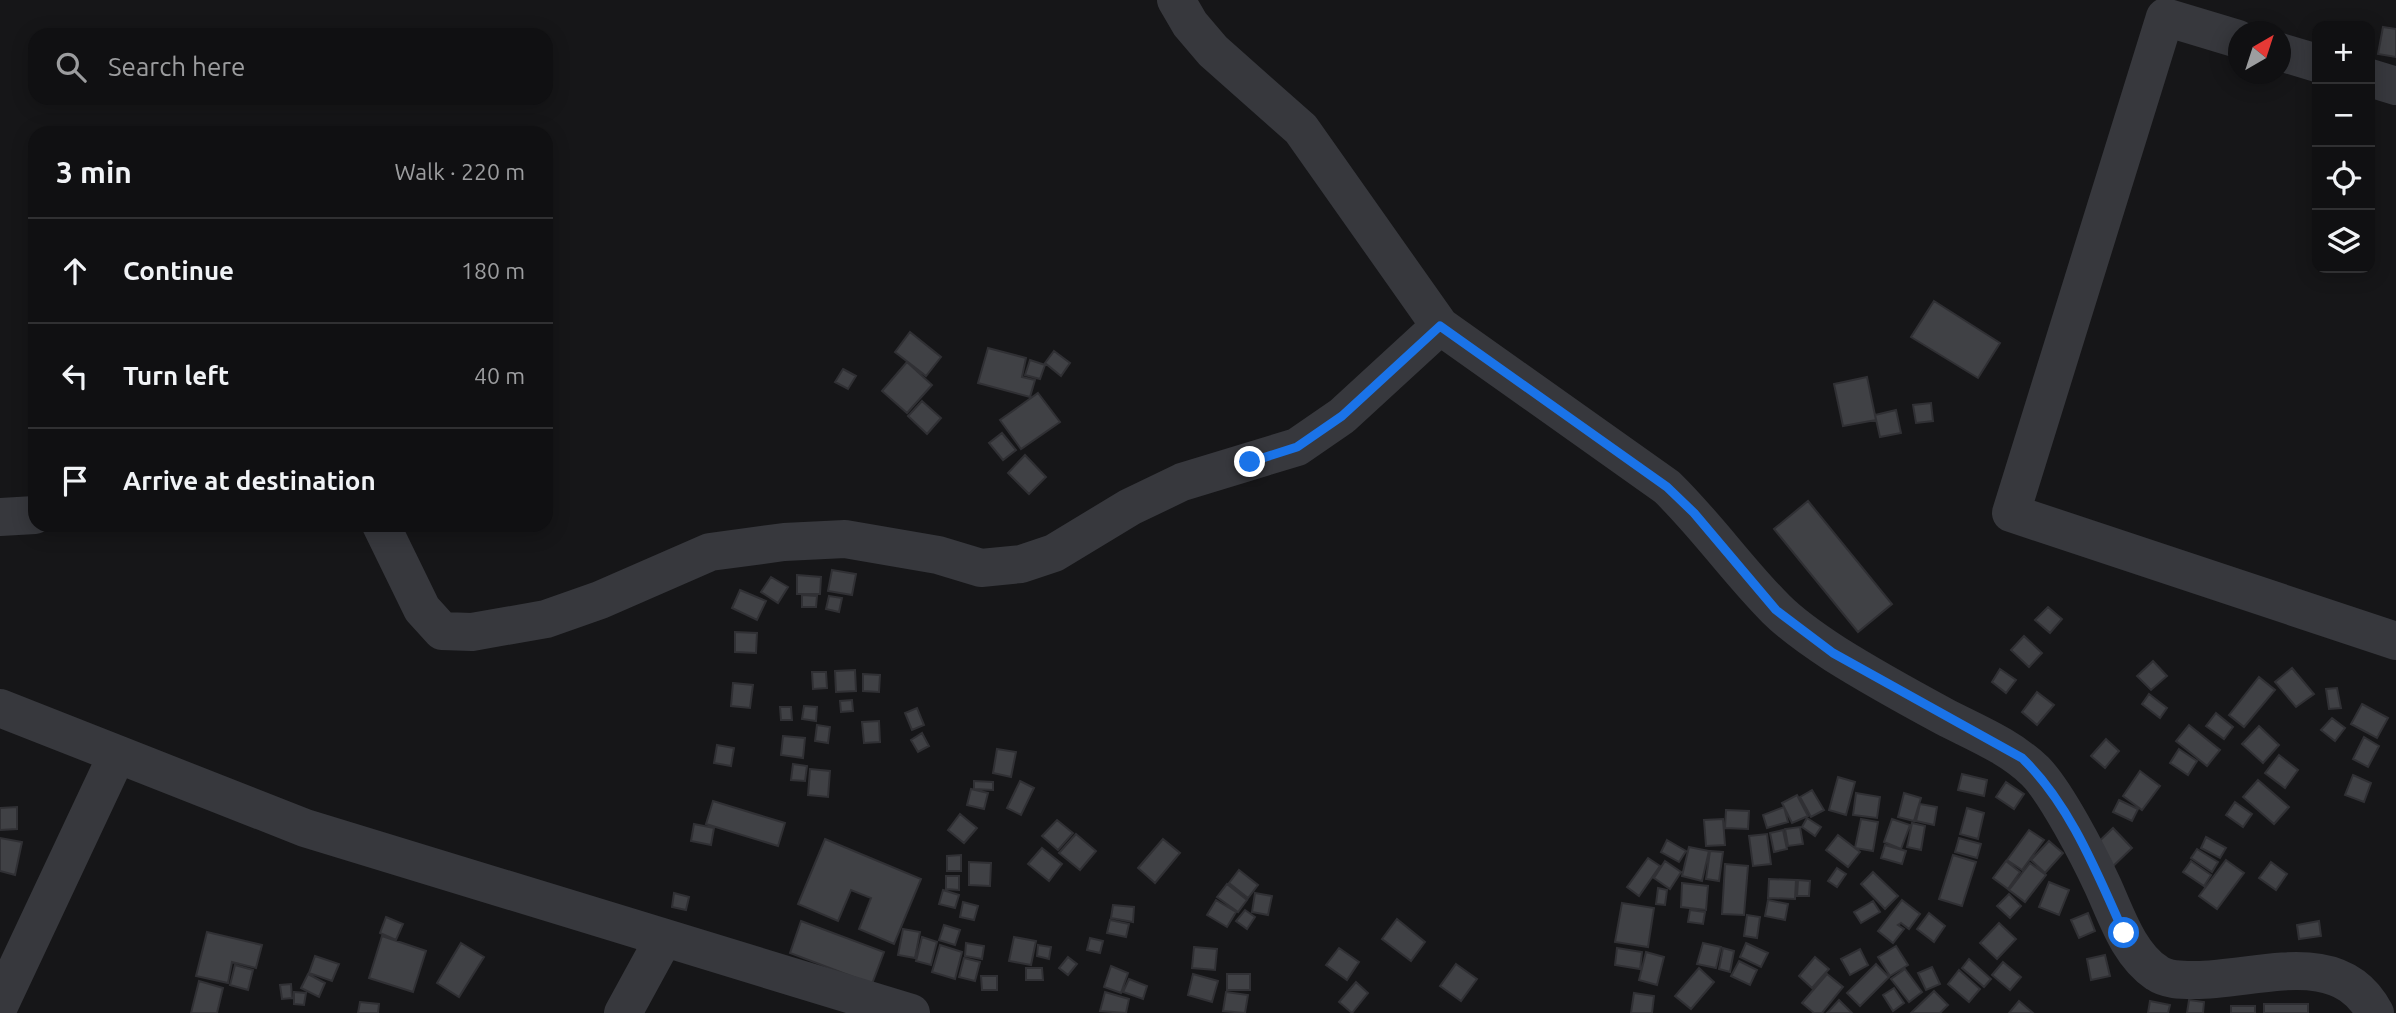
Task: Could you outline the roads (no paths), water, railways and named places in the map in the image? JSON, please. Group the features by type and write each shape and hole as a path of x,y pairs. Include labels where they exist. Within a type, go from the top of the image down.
{"street":[{"path":"1176,0 1190,24 1213,51 1301,129 1440,326 1667,487 1694,513 1776,610 1833,653 2022,758 2038,774 2090,857 2124,933 2144,963 2159,975 2177,979 2222,980 2306,969 2338,976 2356,986 2375,1013"},
{"path":"2228,36 2165,17 2011,513 2396,641"},
{"path":"2291,55 2312,61"},
{"path":"2375,80 2396,86"},
{"path":"384,532 422,609 442,631 472,632 546,619 600,600 710,552 785,541 845,539 938,555 981,568 1021,564 1054,553 1130,507 1182,482 1297,447 1342,416 1440,326"},
{"path":"0,517 28,515"},
{"path":"0,708 304,828 911,1013"},
{"path":"0,1004 117,755"},
{"path":"624,1013 664,937"}]}
